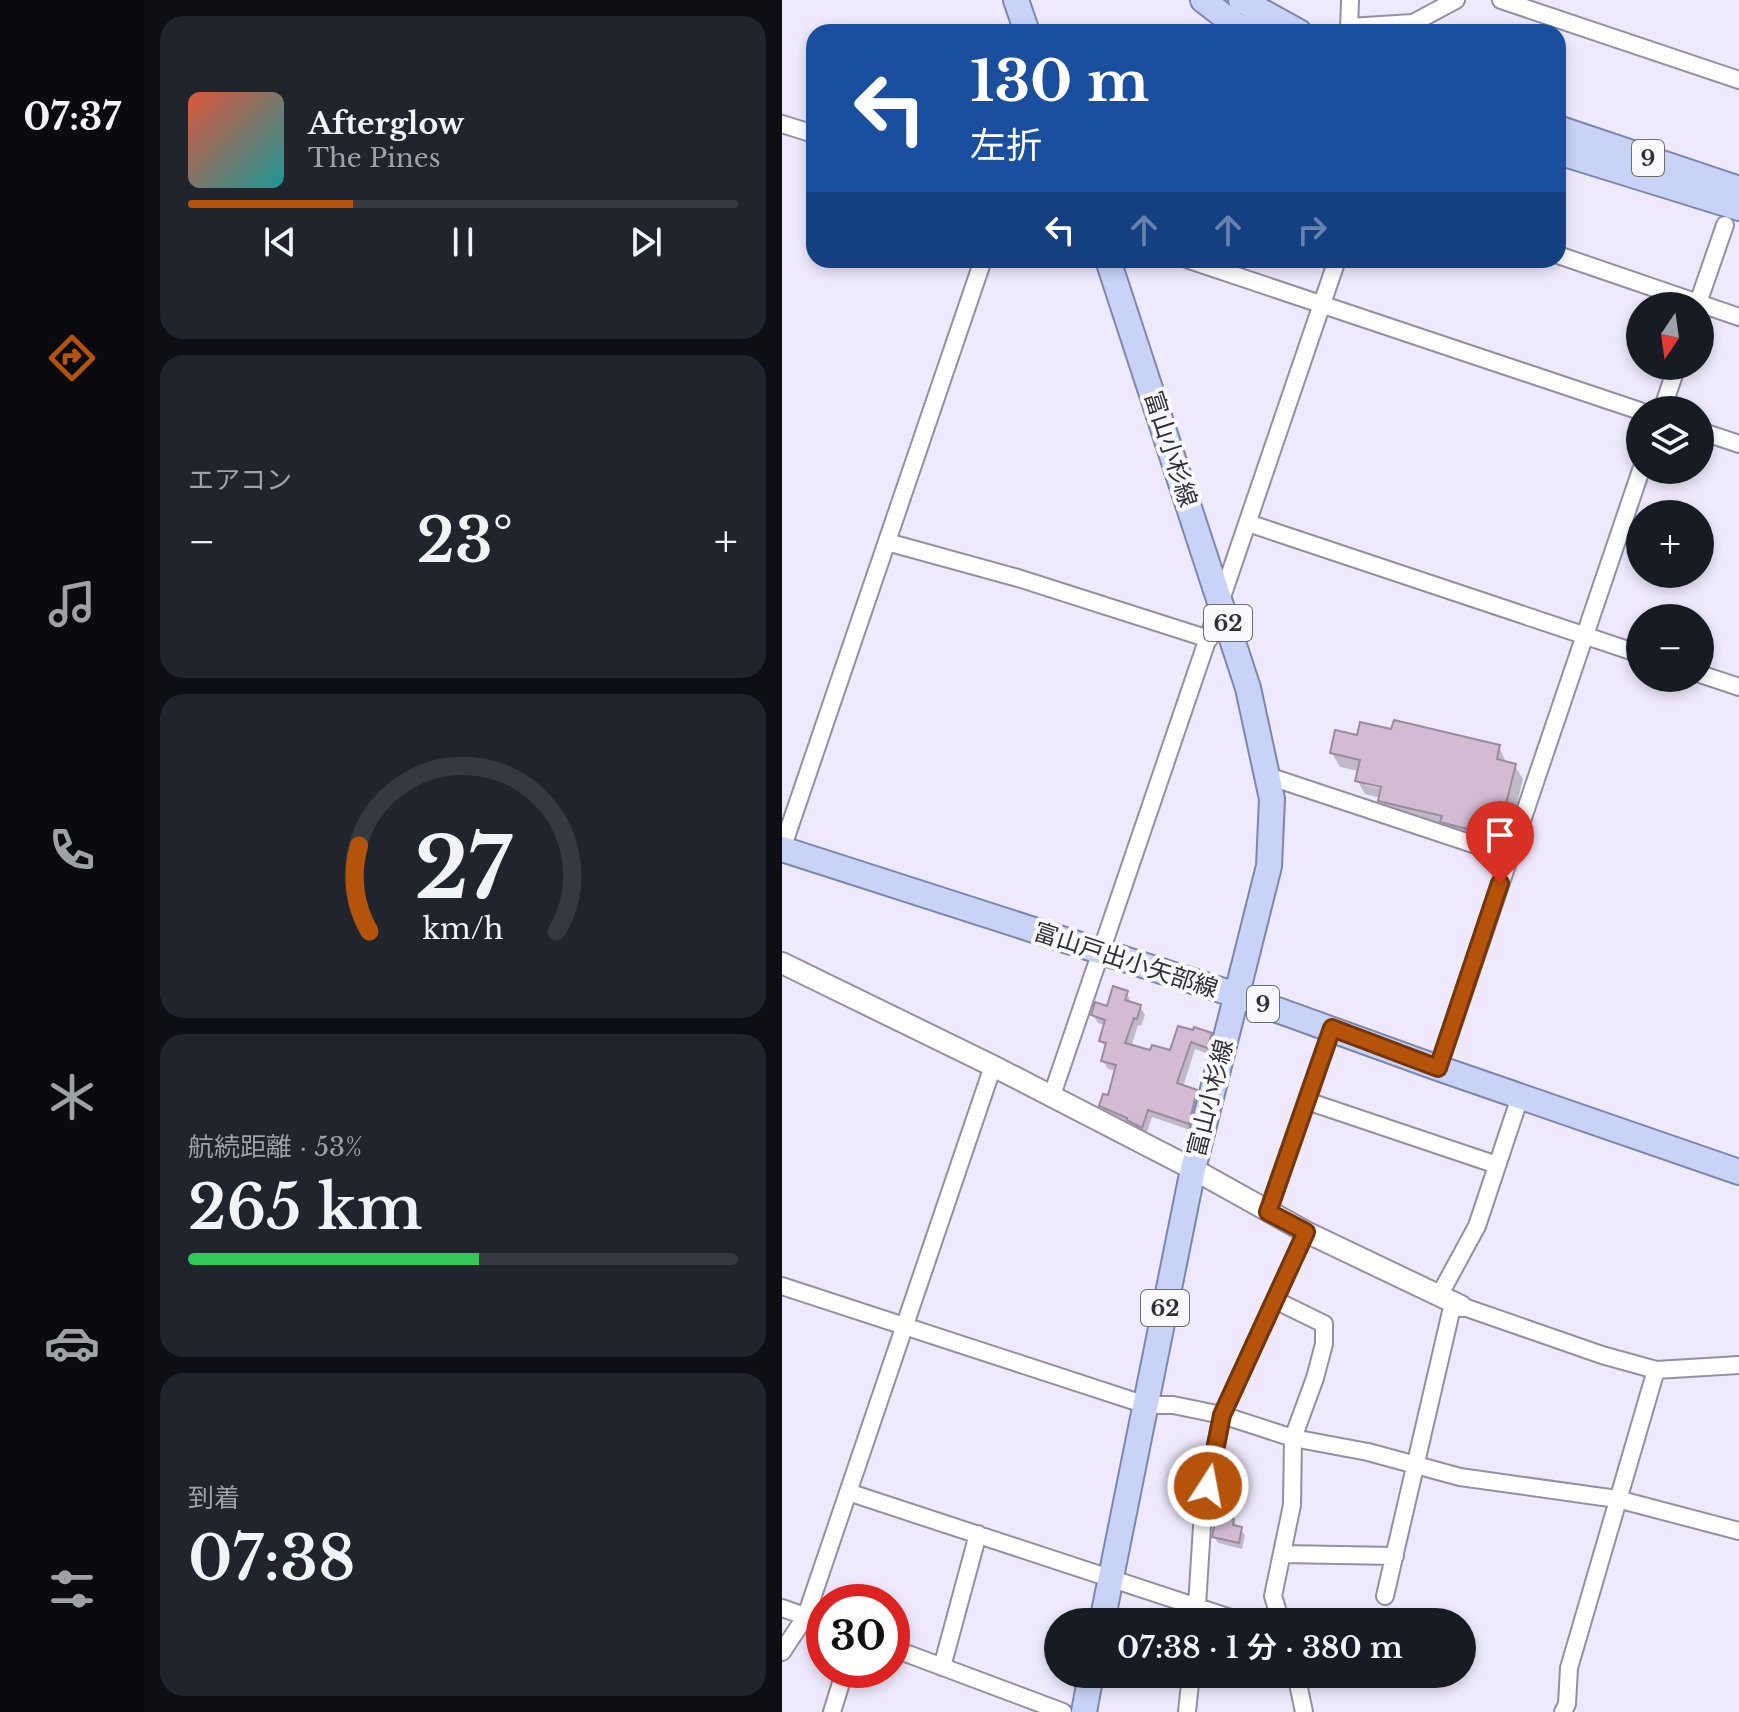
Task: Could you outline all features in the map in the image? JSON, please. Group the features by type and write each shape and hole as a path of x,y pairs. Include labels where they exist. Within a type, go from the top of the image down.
{"main road":[{"path":"1016,0 1024,24"},
{"path":"1203,0 1235,22"},
{"name":"9","path":"1566,131 1739,189"},
{"name":"9","path":"1566,155 1732,217"},
{"name":"富山小杉線","path":"1105,1608 1193,1169 1269,866 1272,799 1248,688 1111,268"},
{"name":"富山戸出小矢部線","path":"782,849 1236,995 1520,1097 1738,1170"},
{"path":"1084,1712 1088,1688"}],"street":[{"path":"1349,24 1350,0"},
{"path":"1416,24 1456,0"},
{"path":"1501,0 1739,80"},
{"path":"782,124 806,132"},
{"path":"1703,292 1732,217"},
{"path":"1566,258 1664,292"},
{"path":"782,849 980,268"},
{"path":"1213,268 1626,406"},
{"path":"1051,1098 1334,268"},
{"path":"1714,309 1739,317"},
{"path":"1714,436 1739,444"},
{"path":"1438,1068 1636,484"},
{"path":"1248,523 1626,649"},
{"path":"887,542 1018,578 1209,639"},
{"path":"1714,679 1739,687"},
{"path":"1268,776 1509,856"},
{"path":"782,963 993,1066 1193,1169 1306,1232 1451,1302 1588,1351 1656,1370 1739,1365"},
{"path":"1268,1212 1332,1028"},
{"path":"817,1584 993,1066"},
{"path":"1385,1596 1417,1465 1451,1302 1520,1097"},
{"path":"1307,1101 1497,1165"},
{"path":"1197,1608 1203,1510 1222,1415 1306,1232"},
{"path":"782,1286 1146,1405 1173,1405 1222,1415 1293,1438 1368,1452 1460,1477 1617,1499 1739,1531"},
{"path":"1275,1300 1324,1324 1324,1344 1315,1378 1293,1438 1292,1505 1273,1596 1277,1608"},
{"path":"1563,1712 1567,1704 1569,1668 1656,1370"},
{"path":"848,1492 1111,1579 1182,1608"},
{"path":"942,1667 978,1534"},
{"path":"1283,1554 1395,1556"},
{"path":"782,1608 806,1616 782,1652"},
{"path":"910,1655 1063,1712"},
{"path":"832,1712 839,1688"},
{"path":"1187,1712 1190,1688"},
{"path":"1299,1688 1304,1712"}],"building":[{"path":"1394,720 1500,745 1497,759 1516,764 1502,820 1491,817 1487,834 1440,822 1442,816 1378,801 1381,787 1355,781 1360,760 1330,753 1335,730 1357,735 1360,722 1391,729"},
{"path":"1113,986 1128,991 1125,1000 1141,1005 1125,1043 1150,1050 1152,1045 1170,1050 1178,1026 1212,1033 1207,1048 1191,1042 1177,1083 1197,1090 1189,1124 1148,1110 1142,1128 1099,1106 1103,1094 1108,1095 1116,1065 1101,1061 1106,1043 1099,1041 1105,1020 1091,1015 1095,1002 1107,1006"},
{"path":"1216,1515 1234,1519 1233,1525 1242,1527 1239,1543 1212,1537"}],"route":[{"path":"1208,1486 1222,1415 1306,1232 1268,1212 1332,1028 1438,1068 1500,883"}]}
